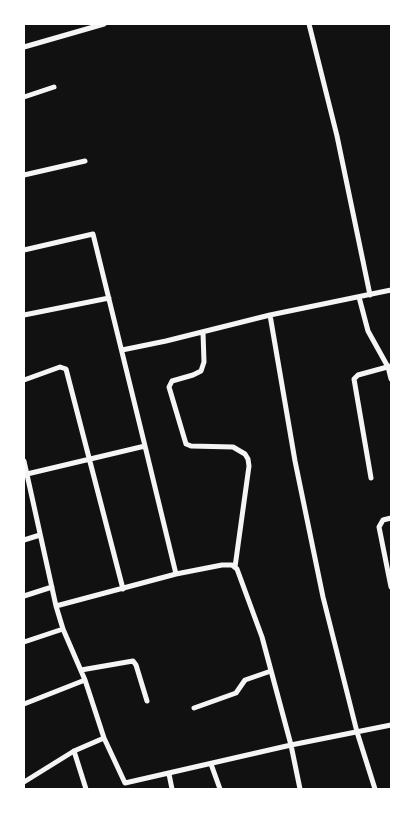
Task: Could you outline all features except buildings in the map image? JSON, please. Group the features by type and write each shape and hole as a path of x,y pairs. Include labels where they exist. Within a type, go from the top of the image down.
{"street":[{"path":"24,46 104,24"},
{"path":"309,24 337,136 370,295"},
{"path":"24,97 54,87"},
{"path":"24,175 85,161"},
{"path":"24,250 93,234 176,574"},
{"path":"122,350 391,290"},
{"path":"359,297 368,331 390,366 391,379"},
{"path":"24,314 108,298"},
{"path":"270,316 304,512 357,732 375,789"},
{"path":"203,332 204,362 201,371 193,376 172,381 169,387 186,444 191,446 233,447 245,454 248,459 249,466 235,567"},
{"path":"371,478 354,380 358,375 390,366"},
{"path":"24,380 60,367 66,369 123,589"},
{"path":"27,474 145,446"},
{"path":"24,461 56,606 63,629 85,680 104,738 125,783 291,745 391,726"},
{"path":"391,518 384,520 379,527 391,587"},
{"path":"24,540 40,535"},
{"path":"56,606 176,574 222,565 232,565 235,567 240,573 262,637 291,745 300,789"},
{"path":"24,596 52,587"},
{"path":"24,642 63,629"},
{"path":"81,670 133,661 136,665 147,701"},
{"path":"194,708 236,693 245,680 271,671"},
{"path":"24,704 85,680"},
{"path":"24,782 74,751 104,738"},
{"path":"74,751 86,789"},
{"path":"212,764 220,789"},
{"path":"169,774 172,789"}]}
